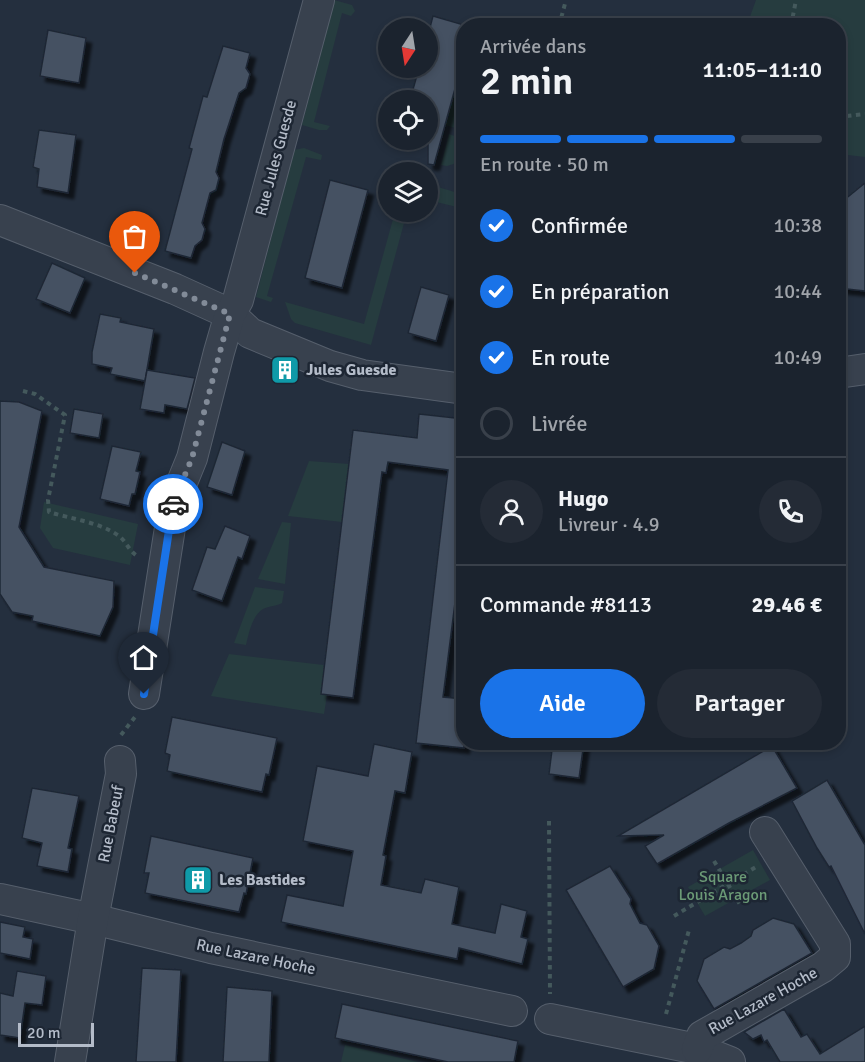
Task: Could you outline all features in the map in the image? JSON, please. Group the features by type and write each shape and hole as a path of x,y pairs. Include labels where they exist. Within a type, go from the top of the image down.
{"street":[{"name":"Rue Jules Guesde","path":"230,314 238,300 319,0"},
{"path":"0,220 175,289 230,314 250,333 330,366 362,375 456,388"},
{"path":"144,694 174,502 192,458 230,314"},
{"path":"846,372 865,369"},
{"name":"Rue Babeuf","path":"70,1062 93,919 121,774 120,761"},
{"name":"Rue Lazare Hoche","path":"697,1049 702,1036 823,967 835,957 835,944 771,843"},
{"name":"Rue Lazare Hoche","path":"0,899 211,948 512,1011"},
{"name":"Rue Lazare Hoche","path":"550,1019 697,1049 730,1062"}],"path":[{"path":"561,18 566,0"},
{"path":"793,18 796,0"},
{"path":"846,116 865,114"},
{"path":"23,391 35,394 65,415 48,500 49,512 103,528 120,536 132,553 163,569"},
{"name":"Rue Babeuf","path":"120,761 117,740 136,715 144,694"},
{"path":"549,821 550,1019"},
{"path":"674,916 728,884 771,843"},
{"path":"714,861 741,906"},
{"path":"658,1041 689,930"}],"green space":[{"path":"334,0 352,5 355,11 351,16 342,13 314,122 330,126 327,130 319,130 302,125"},
{"path":"756,0 865,0 865,157 846,155 846,18 750,18"},
{"path":"456,83 456,128 445,125"},
{"path":"449,134 456,136 456,163 441,165"},
{"path":"304,148 322,155 321,160 306,157 267,296 273,298 271,302 256,297 294,150"},
{"path":"438,187 456,192 456,207 438,202"},
{"path":"392,222 404,222 371,345 295,323 291,319 285,302 364,324"},
{"path":"309,461 349,464 342,522 288,516"},
{"path":"44,502 138,524 130,565 53,548 40,528"},
{"path":"282,522 291,523 285,584 258,579"},
{"path":"255,587 284,591 282,603 259,612 246,645 234,643"},
{"path":"229,654 324,665 321,693 327,695 324,714 211,696"},
{"name":"Square Louis Aragon","path":"753,850 770,880 705,916 688,887"},
{"path":"345,1045 418,1062 341,1062"}],"building":[{"path":"433,16 456,23 456,85 435,162 428,162 428,150 438,150 438,90 413,90 416,78 438,78 438,18 432,18"},
{"path":"48,30 86,38 79,83 40,76"},
{"path":"223,46 250,53 246,68 250,74 246,88 239,93 224,139 216,172 219,178 216,190 210,193 202,223 205,229 202,240 195,246 191,258 165,251 192,149 189,148 203,96 207,97"},
{"path":"39,130 76,135 68,193 37,187 39,169 33,167"},
{"path":"330,180 368,190 342,288 305,278"},
{"path":"865,183 865,291 846,289 846,198"},
{"path":"52,263 85,278 70,313 36,299"},
{"path":"421,287 449,295 436,341 408,333"},
{"path":"100,314 121,318 120,322 154,329 145,381 110,374 112,368 92,364 92,352"},
{"path":"147,370 195,378 187,409 165,405 164,413 140,409"},
{"path":"0,401 19,402 42,411 19,527 44,567 114,581 113,607 100,636 32,621 33,616 12,612 0,594"},
{"path":"74,409 103,414 99,438 70,433"},
{"path":"419,414 456,418 456,595 443,697 456,698 456,747 416,743 448,470 388,462 386,473 382,472 353,698 321,694 353,430 417,438"},
{"path":"222,442 245,451 232,495 207,487"},
{"path":"112,446 141,452 136,471 140,472 135,494 132,494 129,506 100,499"},
{"path":"225,526 250,536 242,559 238,557 222,601 192,590 207,547 215,549"},
{"path":"172,717 277,738 269,775 266,774 262,792 167,771 170,755 165,753"},
{"path":"374,744 412,752 405,793 395,791 383,855 386,856 381,885 421,893 425,879 459,887 452,924 495,933 501,904 527,911 521,937 528,939 522,964 459,948 457,959 281,922 287,895 343,906 353,851 303,841 317,766 368,776"},
{"path":"552,750 583,750 579,778 549,774"},
{"path":"765,750 774,750 797,788 657,864 645,846 664,835 618,836"},
{"path":"827,780 865,845 865,934 831,866 829,867 817,848 792,801"},
{"path":"32,788 79,796 68,848 72,849 68,872 37,866 42,843 22,838"},
{"name":"Les Bastides","path":"151,836 253,858 246,894 244,893 239,912 145,893 149,873 144,873"},
{"path":"610,866 631,899 630,904 640,923 647,925 659,946 654,969 623,987 566,890"},
{"path":"773,918 794,924 812,953 714,1009 697,981 704,959 724,947 730,949 741,943 751,936 753,930"},
{"path":"0,922 25,927 23,937 33,939 30,959 0,953"},
{"path":"142,968 181,970 176,1062 136,1062"},
{"path":"17,971 46,976 42,1005 25,1003 20,1038 0,1035 0,993 13,996"},
{"path":"227,987 272,991 269,1062 223,1062"},
{"path":"342,1004 518,1041 514,1062 448,1062 335,1038"},
{"path":"784,1009 801,1037 807,1034 820,1054 865,1026 865,1062 780,1062 767,1040 764,1042 761,1035 753,1039 744,1032"}],"way so far":[{"path":"135,273 230,314 192,458 173,504"}],"place":[{"name":"Jules Guesde","path":"285,370"},
{"name":"Les Bastides","path":"198,880"}],"route":[{"path":"144,694 173,504"}]}
